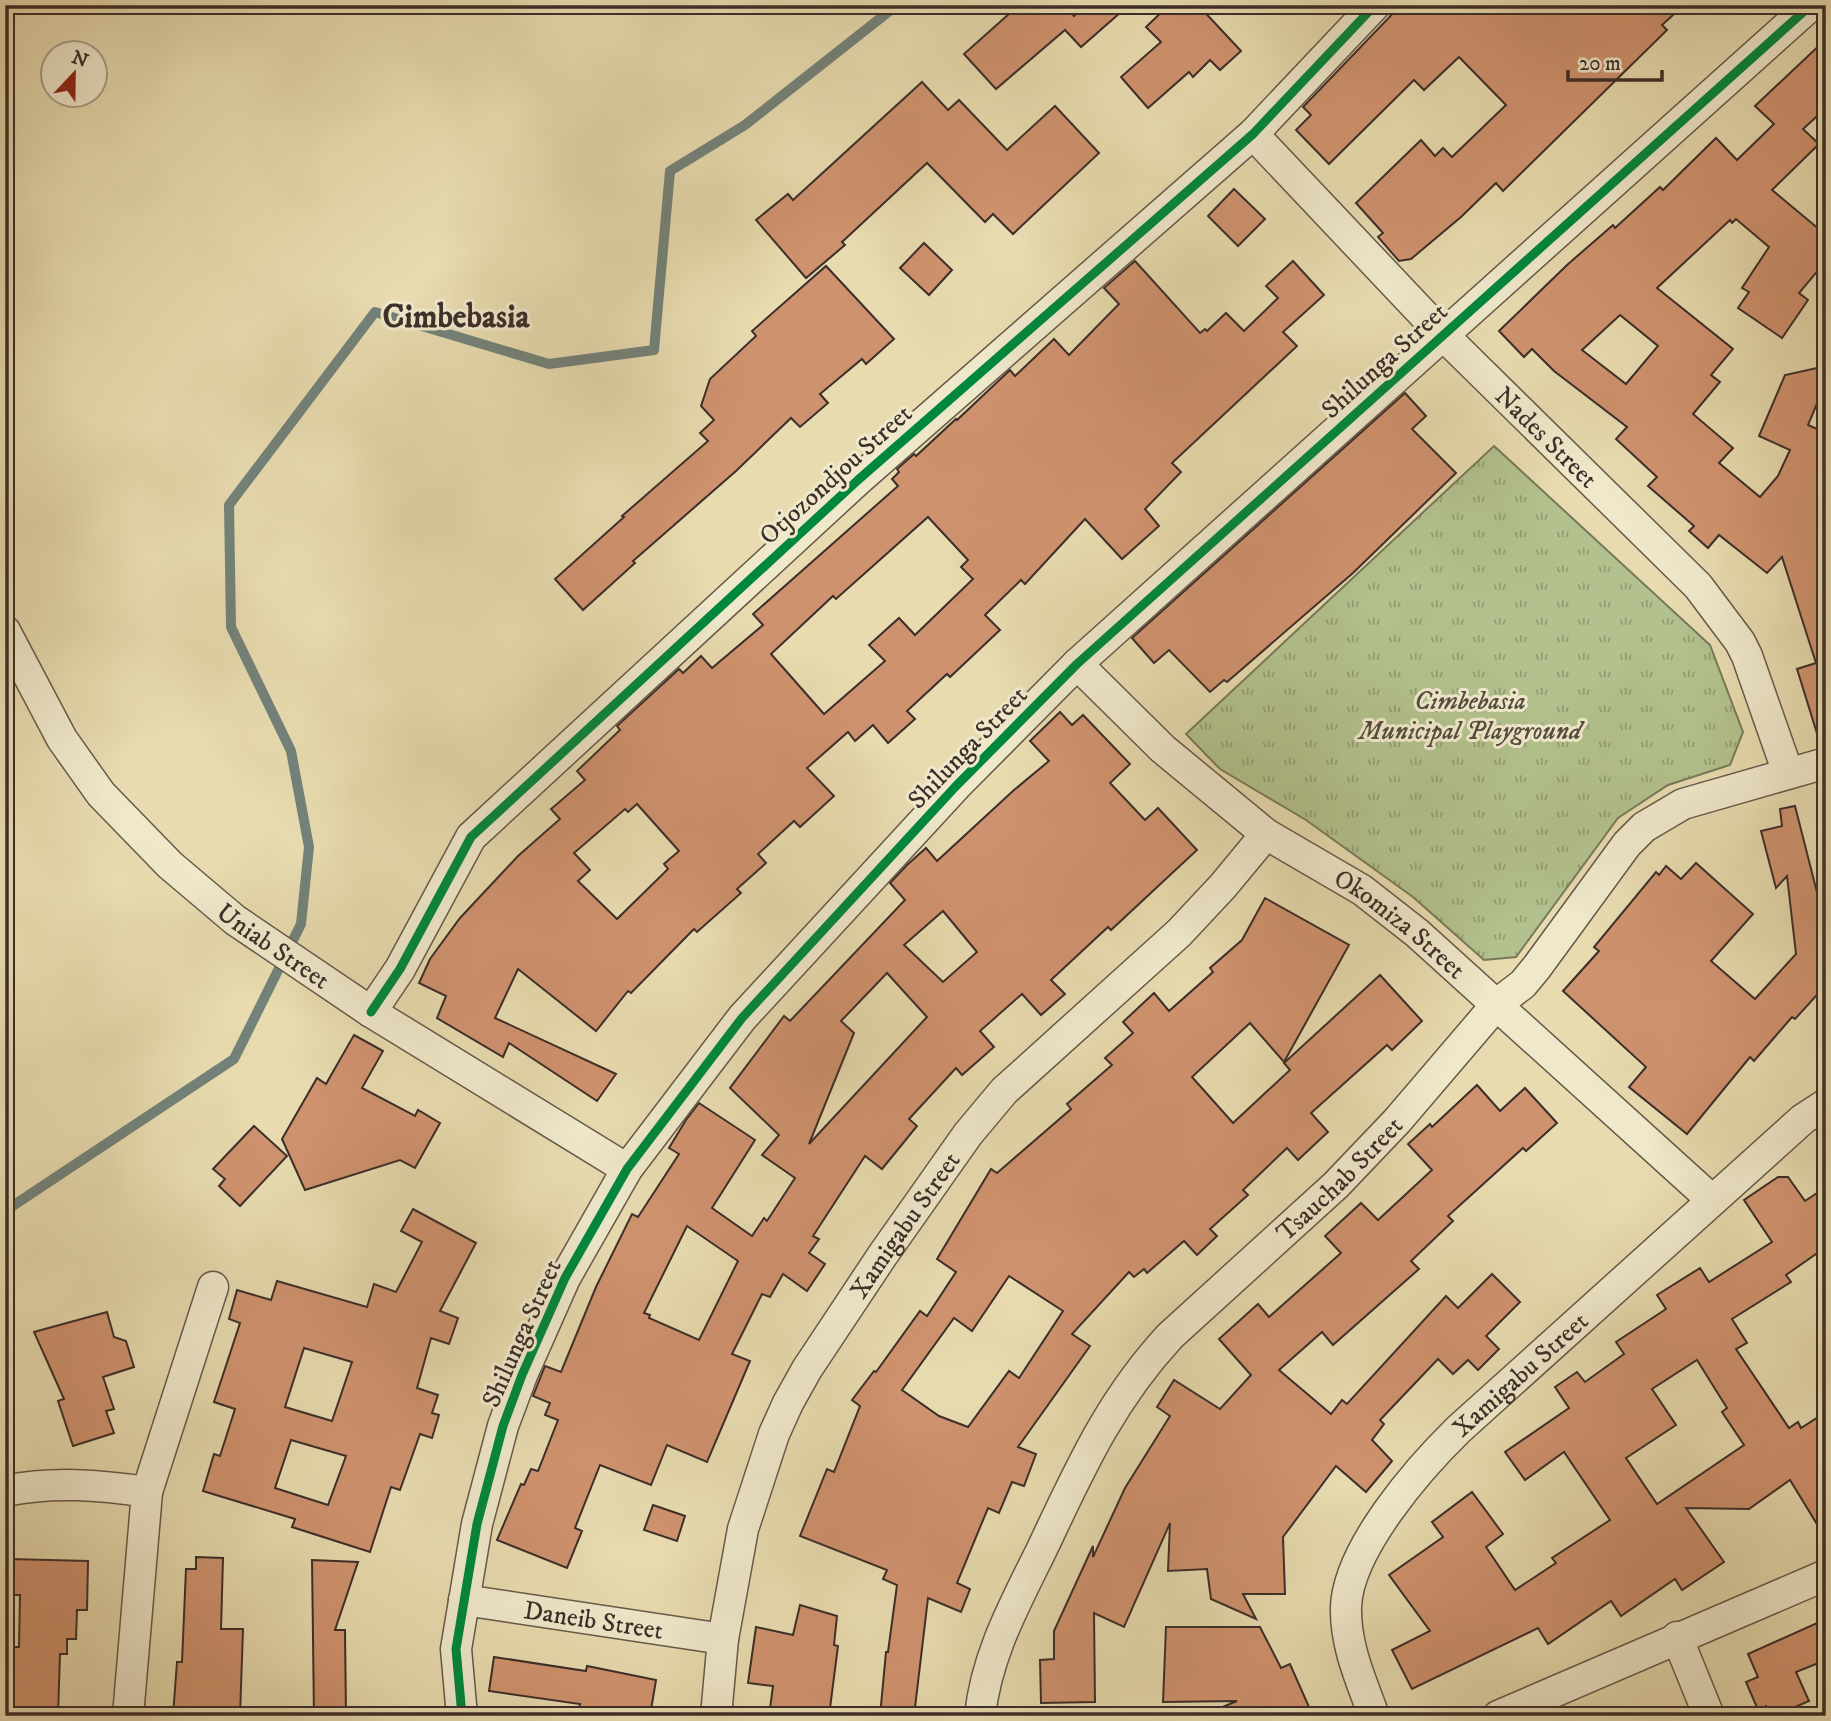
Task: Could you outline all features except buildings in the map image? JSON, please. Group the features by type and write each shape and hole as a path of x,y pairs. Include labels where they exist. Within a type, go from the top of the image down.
{"street":[{"name":"Otjozondjou Street","path":"371,1012 400,969 471,837 858,480 1253,134 1375,5"},
{"name":"Shilunga Street","path":"461,1716 456,1649 477,1524 503,1426 522,1375 565,1278 628,1169 742,1018 956,786 1077,664 1811,5"},
{"name":"Nades Street","path":"1253,134 1443,335 1698,586 1740,642 1747,656 1788,773"},
{"name":"Uniab Street","path":"5,631 62,738 102,794 170,865 235,920 371,1012 628,1169"},
{"name":"Okomiza Street","path":"1077,664 1163,750 1266,834 1334,873 1390,910 1712,1200"},
{"name":"Tsauchab Street","path":"980,1716 990,1662 1013,1606 1084,1457 1134,1379 1170,1336 1344,1177 1397,1121 1497,1004 1522,984 1537,967 1623,850 1644,827 1683,804 1826,763"},
{"name":"Xamigabu Street","path":"716,1716 723,1639 743,1529 775,1434 807,1369 968,1134 1004,1091 1179,933 1266,834"},
{"name":"Xamigabu Street","path":"1374,1716 1351,1653 1346,1604 1358,1564 1402,1492 1430,1458 1712,1200 1803,1119 1826,1104"},
{"path":"128,1716 147,1492 213,1287"},
{"path":"5,1491 29,1486 69,1485 108,1486 147,1492"},
{"path":"1498,1716 1826,1575"},
{"name":"Daneib Street","path":"464,1600 723,1639"},
{"path":"1677,1637 1709,1716"}],"green space":[{"name":"Cimbebasia Municipal Playground","path":"1494,446 1710,645 1743,732 1730,765 1668,785 1618,818 1516,957 1484,960 1413,897 1306,820 1220,769 1186,734"}],"waterway":[{"path":"5,1211 234,1059 301,924 309,847 291,751 231,627 229,505 375,312 549,364 654,350 670,171 745,125 897,5"}],"cycle path":[{"path":"371,1012 400,969 471,837 858,480 1253,134 1375,5"},
{"path":"462,1716 456,1649 477,1524 503,1426 522,1375 565,1278 627,1169 742,1018 956,786 1077,664 1811,5"}],"district":[{"name":"Cimbebasia","path":"456,315"}]}
